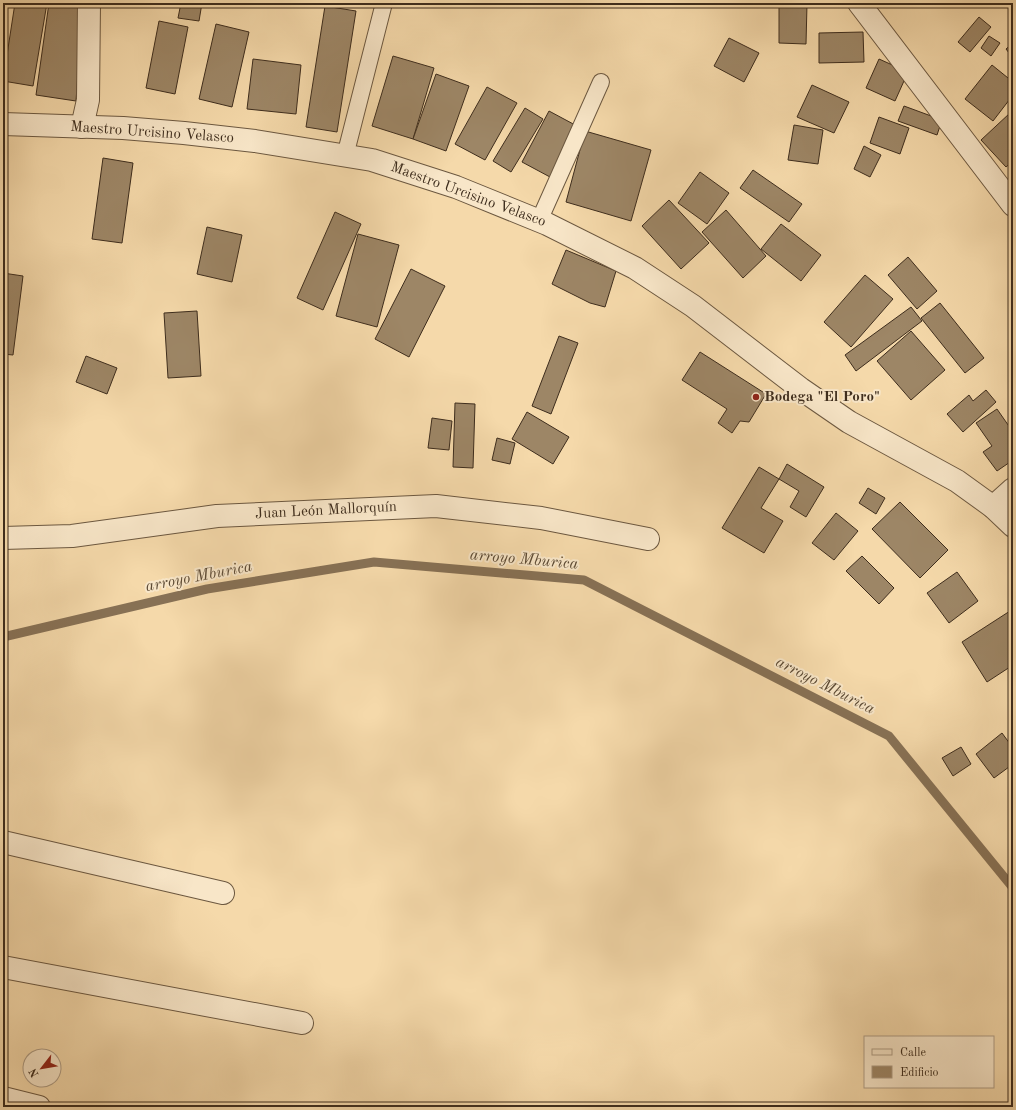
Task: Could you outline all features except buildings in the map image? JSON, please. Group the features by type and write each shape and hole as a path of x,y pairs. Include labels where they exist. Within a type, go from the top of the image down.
{"street":[{"path":"82,127 88,100 90,3"},
{"path":"859,3 1013,205"},
{"name":"Maestro Urcisino Velasco","path":"3,124 123,128 255,141 372,160 456,187 539,220 635,268 693,306 801,389 848,422 957,481 994,507 1013,526"},
{"path":"994,507 1013,489"},
{"name":"Juan León Mallorquín","path":"3,538 72,536 217,516 436,506 541,518 648,539"},
{"path":"3,842 224,893"},
{"path":"3,968 302,1023"},
{"path":"3,1098 38,1107"}],"lane":[{"path":"345,156 384,3"},
{"path":"539,220 601,82"}],"waterway":[{"name":"arroyo Mburica","path":"3,637 207,589 374,562 584,580 889,736 1013,888"}],"place":[{"name":"Bodega \"El Poro\"","path":"756,397"}]}
